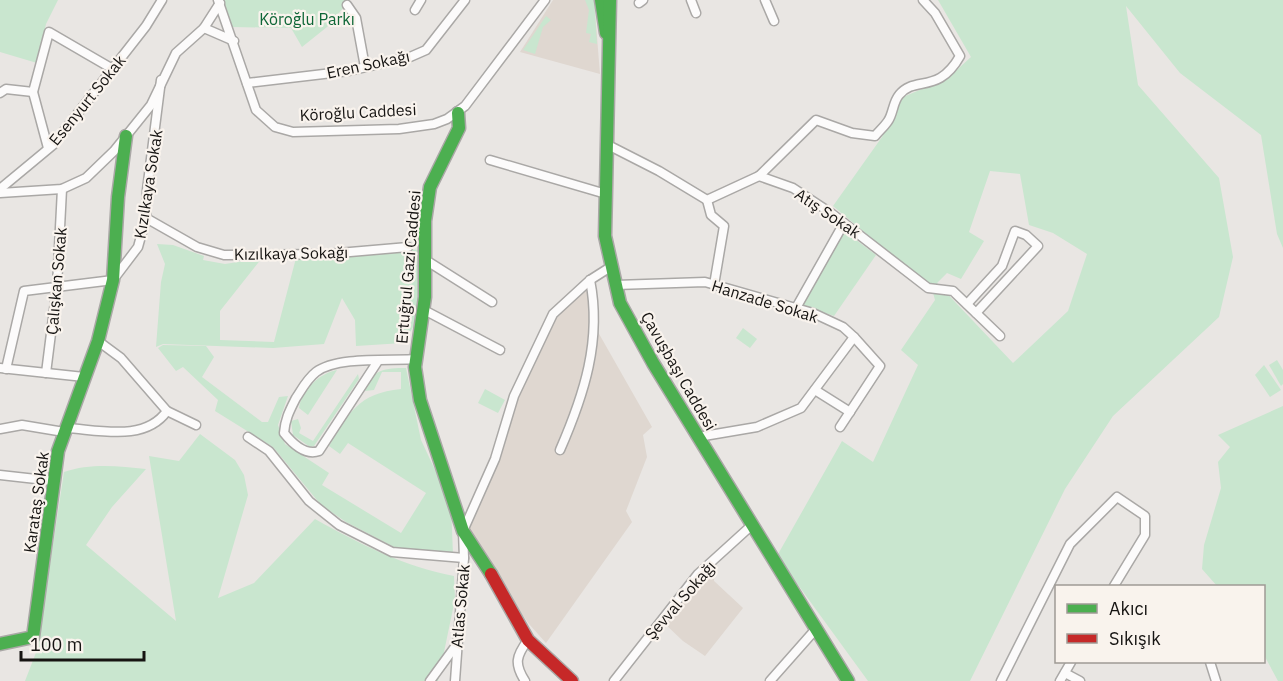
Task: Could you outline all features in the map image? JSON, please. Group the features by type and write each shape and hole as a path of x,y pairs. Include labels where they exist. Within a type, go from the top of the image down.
{"street":[{"name":"Esenyurt Sokak","path":"0,191 48,148 146,26 162,0"},
{"path":"415,10 421,0"},
{"name":"Eren Sokağı","path":"247,83 365,67 410,57 426,50 465,0"},
{"name":"Köroğlu Caddesi","path":"219,2 259,116 275,127 293,132 399,129 434,124 458,113 521,35 545,0"},
{"name":"Çavuşbaşı Caddesi","path":"601,0 608,40"},
{"name":"Çavuşbaşı Caddesi","path":"610,0 612,19 608,40 605,236 620,303 653,363 848,681"},
{"path":"691,0 696,13"},
{"path":"765,0 774,21"},
{"path":"707,200 759,176 816,120 852,133 875,136 888,122 898,96 909,87 934,82 952,70 960,56 935,13 923,0"},
{"path":"0,191 62,189 86,178 126,136 151,105 161,80 176,53 204,28 219,2"},
{"path":"346,5 356,18 365,67"},
{"path":"204,28 234,41"},
{"path":"48,148 33,92 50,32 111,68"},
{"name":"Kızılkaya Sokak","path":"113,280 138,247 146,218 147,190 161,80"},
{"path":"0,93 6,89 33,92"},
{"name":"Ertuğrul Gazi Caddesi","path":"458,113 459,128 430,188 424,259 424,310 417,359 420,400 463,531 490,572 528,640 572,681"},
{"path":"126,136 118,197 113,280 98,341 121,358 167,411 196,425"},
{"path":"606,144 659,171 707,200 711,215 724,226 714,285"},
{"path":"490,160 606,194"},
{"name":"Atış Sokak","path":"759,176 793,188 844,223 928,288 953,291 1000,336"},
{"name":"Çalışkan Sokak","path":"46,373 57,286 62,189"},
{"name":"Kızılkaya Sokağı","path":"146,218 197,247 224,255 327,254 408,247"},
{"path":"796,308 844,223"},
{"path":"967,304 1002,266 1015,231 1035,242 1038,246 976,313"},
{"path":"424,259 492,302"},
{"path":"463,531 495,459 514,396 553,314 590,280 612,266"},
{"path":"84,377 3,368 24,291 113,280"},
{"path":"560,450 580,404 591,359 595,307 590,280"},
{"name":"Hanzade Sokak","path":"616,285 705,282 796,308 843,327 880,366 850,412"},
{"path":"424,310 500,350"},
{"path":"698,437 757,427 801,408 854,337"},
{"name":"Karataş Sokak","path":"0,644 33,637 58,450 98,341"},
{"name":"Ertuğrul Gazi Caddesi","path":"378,361 319,451 308,452 290,441 284,433 285,419 307,380 328,366 378,361 417,359"},
{"path":"815,390 850,412 840,427"},
{"path":"0,429 22,425 65,430 135,432 158,424 167,411"},
{"path":"248,437 269,451 309,501 339,525 392,552 464,558"},
{"path":"0,475 54,481"},
{"path":"1001,681 1070,544 1117,497 1145,516 1144,535 1115,585"},
{"name":"Şevval Sokağı","path":"614,681 698,574 752,525"},
{"name":"Atlas Sokak","path":"455,681 464,558 463,531"},
{"path":"770,681 815,630"},
{"path":"525,681 517,669 516,659 528,640"},
{"path":"430,681 457,644"},
{"path":"1070,663 1063,677 1080,681"},
{"path":"1210,663 1216,681"}],"shaded area":[{"path":"553,0 594,0 600,74 520,52"},
{"path":"590,280 594,325 652,427 643,435 647,457 626,511 632,522 546,643 529,624 463,531 495,459 514,396 553,314"},
{"path":"707,569 714,576 714,581 743,608 705,656 683,641 663,622"}],"green space":[{"path":"0,0 58,0 46,24 37,63 0,52"},
{"name":"Köroğlu Parkı","path":"221,0 350,0 327,27 302,47 291,28 232,27"},
{"path":"585,0 594,0 597,44 589,42 591,34 586,33 589,10"},
{"path":"938,0 1283,0 1283,248 1277,234 1261,135 1180,73 1126,6 1138,85 1219,178 1233,257 1219,317 1113,416 1065,489 970,681 868,681 777,556 842,441 873,462 918,365 901,350 935,300 932,289 833,206 882,137 903,97 948,78 971,57","holes":["990,171 1020,174 1029,225 1053,233 1087,254 1068,311 1013,363 937,283 947,273 961,279 984,241 969,232"]},
{"path":"546,16 551,20 543,27 535,54 523,50"},
{"path":"847,233 876,255 834,316 804,306 802,304 843,234"},
{"path":"157,244 173,245 204,256 203,260 225,264 262,258 220,311 220,340 274,342 296,258 390,249 424,250 424,310 403,343 356,346 355,320 342,298 324,344 273,348 163,344 156,347 161,282 165,264"},
{"path":"743,328 757,339 750,348 736,338"},
{"path":"163,345 206,346 214,357 202,377 262,422 268,422 279,397 288,396 278,425 285,444 329,473 322,485 401,533 426,493 348,443 340,454 329,446 342,424 356,407 375,395 401,389 401,372 382,372 374,390 365,391 371,378 386,369 406,368 421,440 451,504 453,555 396,548 346,522 321,505 273,447 215,411 218,400 183,367 176,371 158,348"},
{"path":"1277,360 1283,370 1281,386 1269,365"},
{"path":"1264,365 1281,390 1270,397 1255,375"},
{"path":"337,370 308,415 299,408 303,395 312,383"},
{"path":"358,374 359,379 314,446 310,447 293,435 291,421 298,419 301,428 299,433 313,441"},
{"path":"485,389 505,400 498,413 478,403"},
{"path":"1283,406 1283,681 1278,681 1265,657 1265,585 1216,585 1202,569 1204,545 1221,488 1218,462 1230,447 1218,435"},
{"path":"200,434 235,460 244,475 248,495 218,598 254,583 315,519 382,553 435,572 454,576 455,599 438,681 25,681 37,650 64,472 94,466 146,469 112,507 86,545 176,621 149,456 179,461"}],"traffic: fast":[{"path":"601,0 606,33"},
{"path":"610,0 605,236 620,303 653,363 848,681"},
{"path":"458,113 459,128 430,187 425,221 425,297 415,367 420,400 463,531 491,574"},
{"path":"0,644 33,637 58,451 98,341 113,280 118,197 126,136"}],"traffic: jam":[{"path":"491,574 528,640 572,681"}]}
